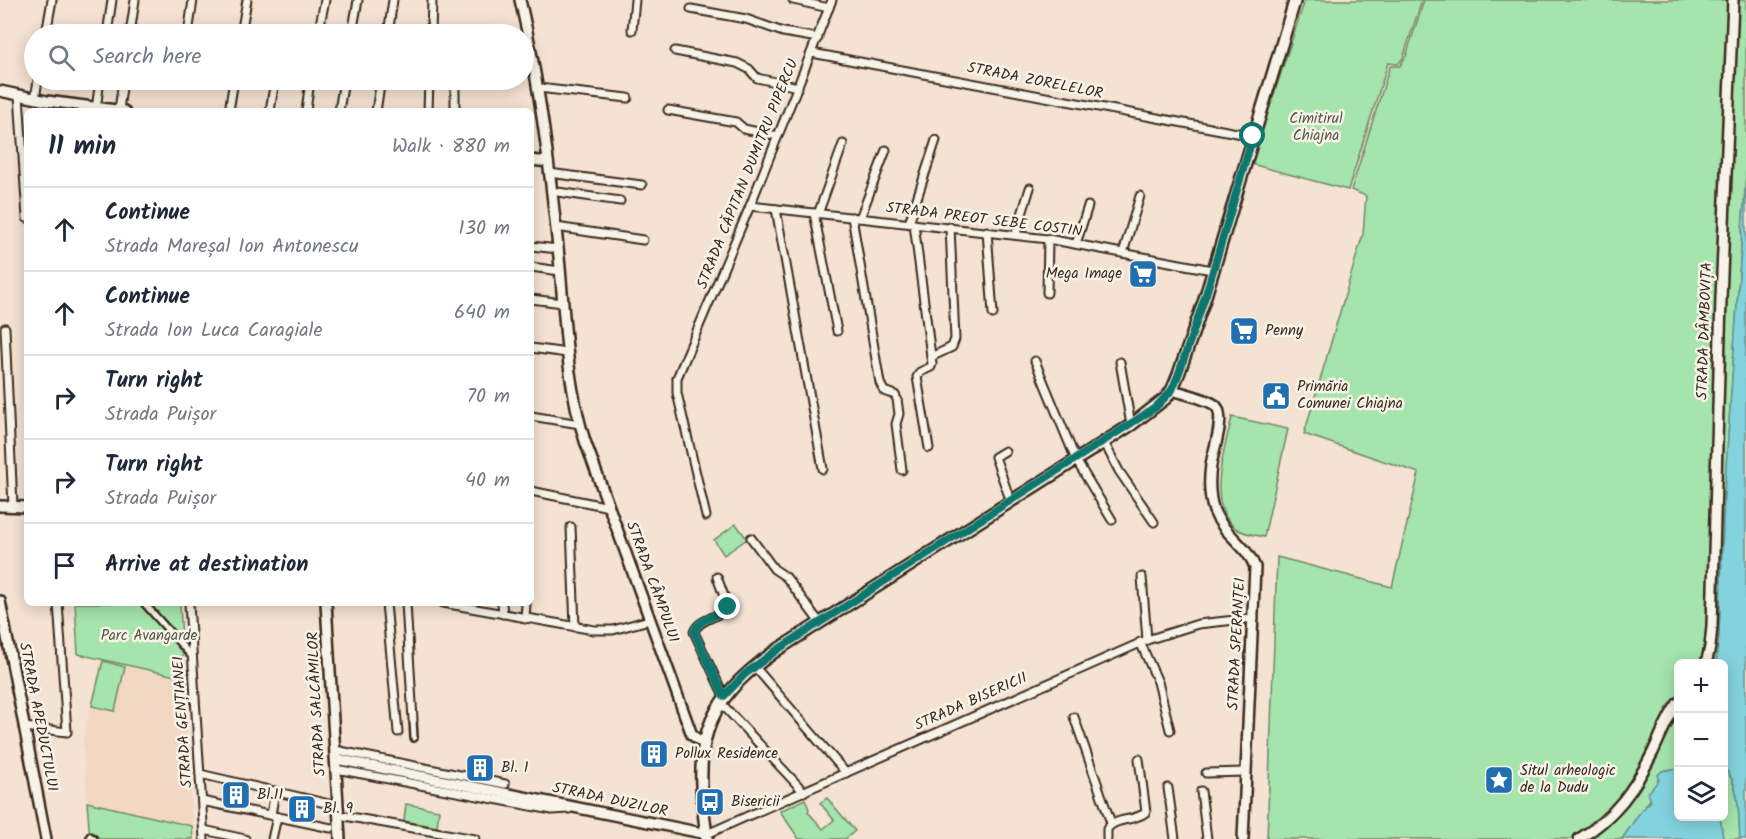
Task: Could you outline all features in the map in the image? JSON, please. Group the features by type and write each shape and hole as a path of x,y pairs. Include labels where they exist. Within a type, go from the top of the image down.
{"main road":[{"path":"705,836 702,785 704,744 709,724 722,699 755,667 819,623 1131,425 1155,408 1172,390 1183,364 1295,0"}],"street":[{"path":"48,24 52,0"},
{"path":"108,24 112,0"},
{"path":"131,24 135,0"},
{"path":"189,24 193,0"},
{"path":"243,24 247,0"},
{"path":"320,24 325,0"},
{"path":"354,24 358,0"},
{"path":"389,24 393,0"},
{"path":"431,24 432,0"},
{"name":"STRADA CÂMPULUI","path":"520,0 525,24"},
{"path":"632,30 635,0"},
{"path":"793,0 830,4"},
{"name":"STRADA DÂMBOVIȚA","path":"1707,659 1712,626 1721,299 1733,0"},
{"name":"STRADA CĂPITAN DUMITRU PIPERCU","path":"706,516 676,384 830,4"},
{"path":"691,9 746,19 777,30 818,38"},
{"path":"675,51 737,63 749,69 757,78 798,87"},
{"name":"STRADA ZORELELOR","path":"812,53 1253,136"},
{"name":"STRADA CÂMPULUI","path":"534,72 556,227 572,392 580,424 692,735 704,744"},
{"path":"537,88 628,98"},
{"path":"35,99 36,90"},
{"path":"96,108 99,90"},
{"path":"119,108 122,90"},
{"path":"229,108 232,90"},
{"path":"270,108 273,90"},
{"path":"306,108 309,90"},
{"path":"339,108 342,90"},
{"path":"376,108 379,90"},
{"path":"428,108 429,90"},
{"path":"455,90 455,108"},
{"path":"0,91 35,99 47,106 80,108"},
{"path":"19,95 24,172"},
{"path":"668,110 736,122 744,129 778,136"},
{"path":"929,448 917,376 931,367 931,357 912,224 936,140"},
{"path":"837,331 816,213 843,144"},
{"path":"860,218 886,150"},
{"path":"534,160 548,162"},
{"path":"549,173 642,185"},
{"path":"1016,234 1030,188"},
{"path":"551,191 620,201"},
{"path":"1123,253 1140,196"},
{"name":"STRADA PREOT SEBE COSTIN","path":"750,206 1016,234 1212,270"},
{"path":"1076,244 1088,206"},
{"path":"776,210 823,469"},
{"path":"852,217 880,383 884,391 895,395 897,399 899,414 896,424 902,470"},
{"path":"556,227 643,240"},
{"path":"931,357 952,347 956,339 950,227"},
{"path":"987,231 993,314"},
{"path":"1047,293 1048,239"},
{"path":"534,246 558,249"},
{"path":"534,267 560,271"},
{"path":"534,299 563,303"},
{"path":"5,328 13,506"},
{"path":"534,348 567,353"},
{"path":"1035,361 1076,460 1112,520"},
{"path":"1120,362 1131,425"},
{"name":"STRADA SPERANȚEI","path":"1172,390 1212,404 1218,410 1220,422 1211,465 1210,495 1214,512 1221,525 1248,554 1255,567 1243,839"},
{"path":"534,416 580,424"},
{"path":"1104,442 1119,471 1154,522"},
{"path":"1005,452 995,457 1011,502"},
{"path":"534,492 609,507"},
{"path":"0,506 24,507"},
{"path":"571,527 575,627"},
{"path":"751,538 774,569 786,578 819,623"},
{"path":"1142,577 1143,641 1158,682 1170,730"},
{"path":"717,578 728,607 722,613 698,624 694,632 722,699 804,792"},
{"name":"STRADA APEDUCTULUI","path":"0,601 46,839"},
{"path":"24,727 68,732 58,606"},
{"path":"147,606 193,658"},
{"name":"STRADA GENȚIANEI","path":"189,606 204,839"},
{"name":"STRADA SALCÂMILOR","path":"326,606 340,839"},
{"path":"386,606 398,732"},
{"path":"405,606 414,738"},
{"path":"467,606 525,619 608,630 649,620"},
{"path":"502,606 503,614"},
{"path":"525,619 526,606"},
{"name":"STRADA BISERICII","path":"705,836 1143,641 1198,624 1254,618"},
{"path":"755,667 846,773"},
{"path":"1579,839 1607,820 1626,798 1674,709"},
{"path":"1074,717 1111,823"},
{"path":"336,759 505,784"},
{"name":"STRADA DUZILOR","path":"336,759 705,836"},
{"path":"1107,839 1107,829 1111,823 1141,816 1146,812 1139,759"},
{"path":"1206,772 1246,772"},
{"path":"200,774 275,791 339,810 475,839"},
{"path":"1168,788 1175,839"},
{"path":"272,839 275,791"},
{"path":"1201,791 1207,839"},
{"path":"202,801 331,828"},
{"path":"204,830 245,839"}],"shaded area":[{"path":"101,660 184,680 192,826 87,802 83,741"}],"green space":[{"name":"Cimitirul Chiajna","path":"1305,0 1422,0 1403,58 1398,64 1388,63 1348,190 1251,164"},
{"path":"1424,0 1746,0 1746,174 1724,496 1716,659 1674,659 1674,770 1658,775 1655,792 1622,839 1267,839 1277,557 1392,587 1419,473 1304,434 1363,234 1366,196 1351,190 1390,66 1400,66 1406,56"},
{"path":"1232,417 1288,429 1264,537 1237,529 1227,519 1221,506 1219,476"},
{"path":"736,524 747,539 724,555 714,540"},
{"name":"Parc Avangarde","path":"75,606 180,606 184,678 78,654"},
{"path":"103,661 125,667 115,711 92,706"},
{"path":"1728,773 1736,792 1740,839 1723,839 1721,821 1728,821"},
{"path":"827,798 855,831 845,839 799,839 780,811 805,799 808,812 823,829 834,820 820,803"},
{"path":"87,802 192,826 193,839 90,839"},
{"path":"406,804 439,810 437,827 404,821"}],"water":[{"path":"1746,174 1746,839 1740,839 1736,792 1728,773 1728,659 1716,659 1724,496"},
{"path":"1674,769 1674,821 1721,821 1723,839 1622,839 1641,811 1651,801 1648,793 1659,780 1658,775 1662,771"}],"place":[{"name":"Mega Image","path":"1143,274"},
{"name":"Penny","path":"1244,331"},
{"name":"Primăria Comunei Chiajna","path":"1276,396"},
{"name":"Pollux Residence","path":"654,754"},
{"name":"Bl. 1","path":"480,768"},
{"name":"Situl arheologic de la Dudu","path":"1499,780"},
{"name":"Bl.11","path":"236,795"},
{"name":"Bisericii","path":"710,802"},
{"name":"Bl. 9","path":"302,809"}],"route":[{"path":"728,607 722,613 698,624 694,630 724,696 745,674 765,658 1140,420 1155,408 1172,390 1179,373 1206,294 1253,136"}]}
